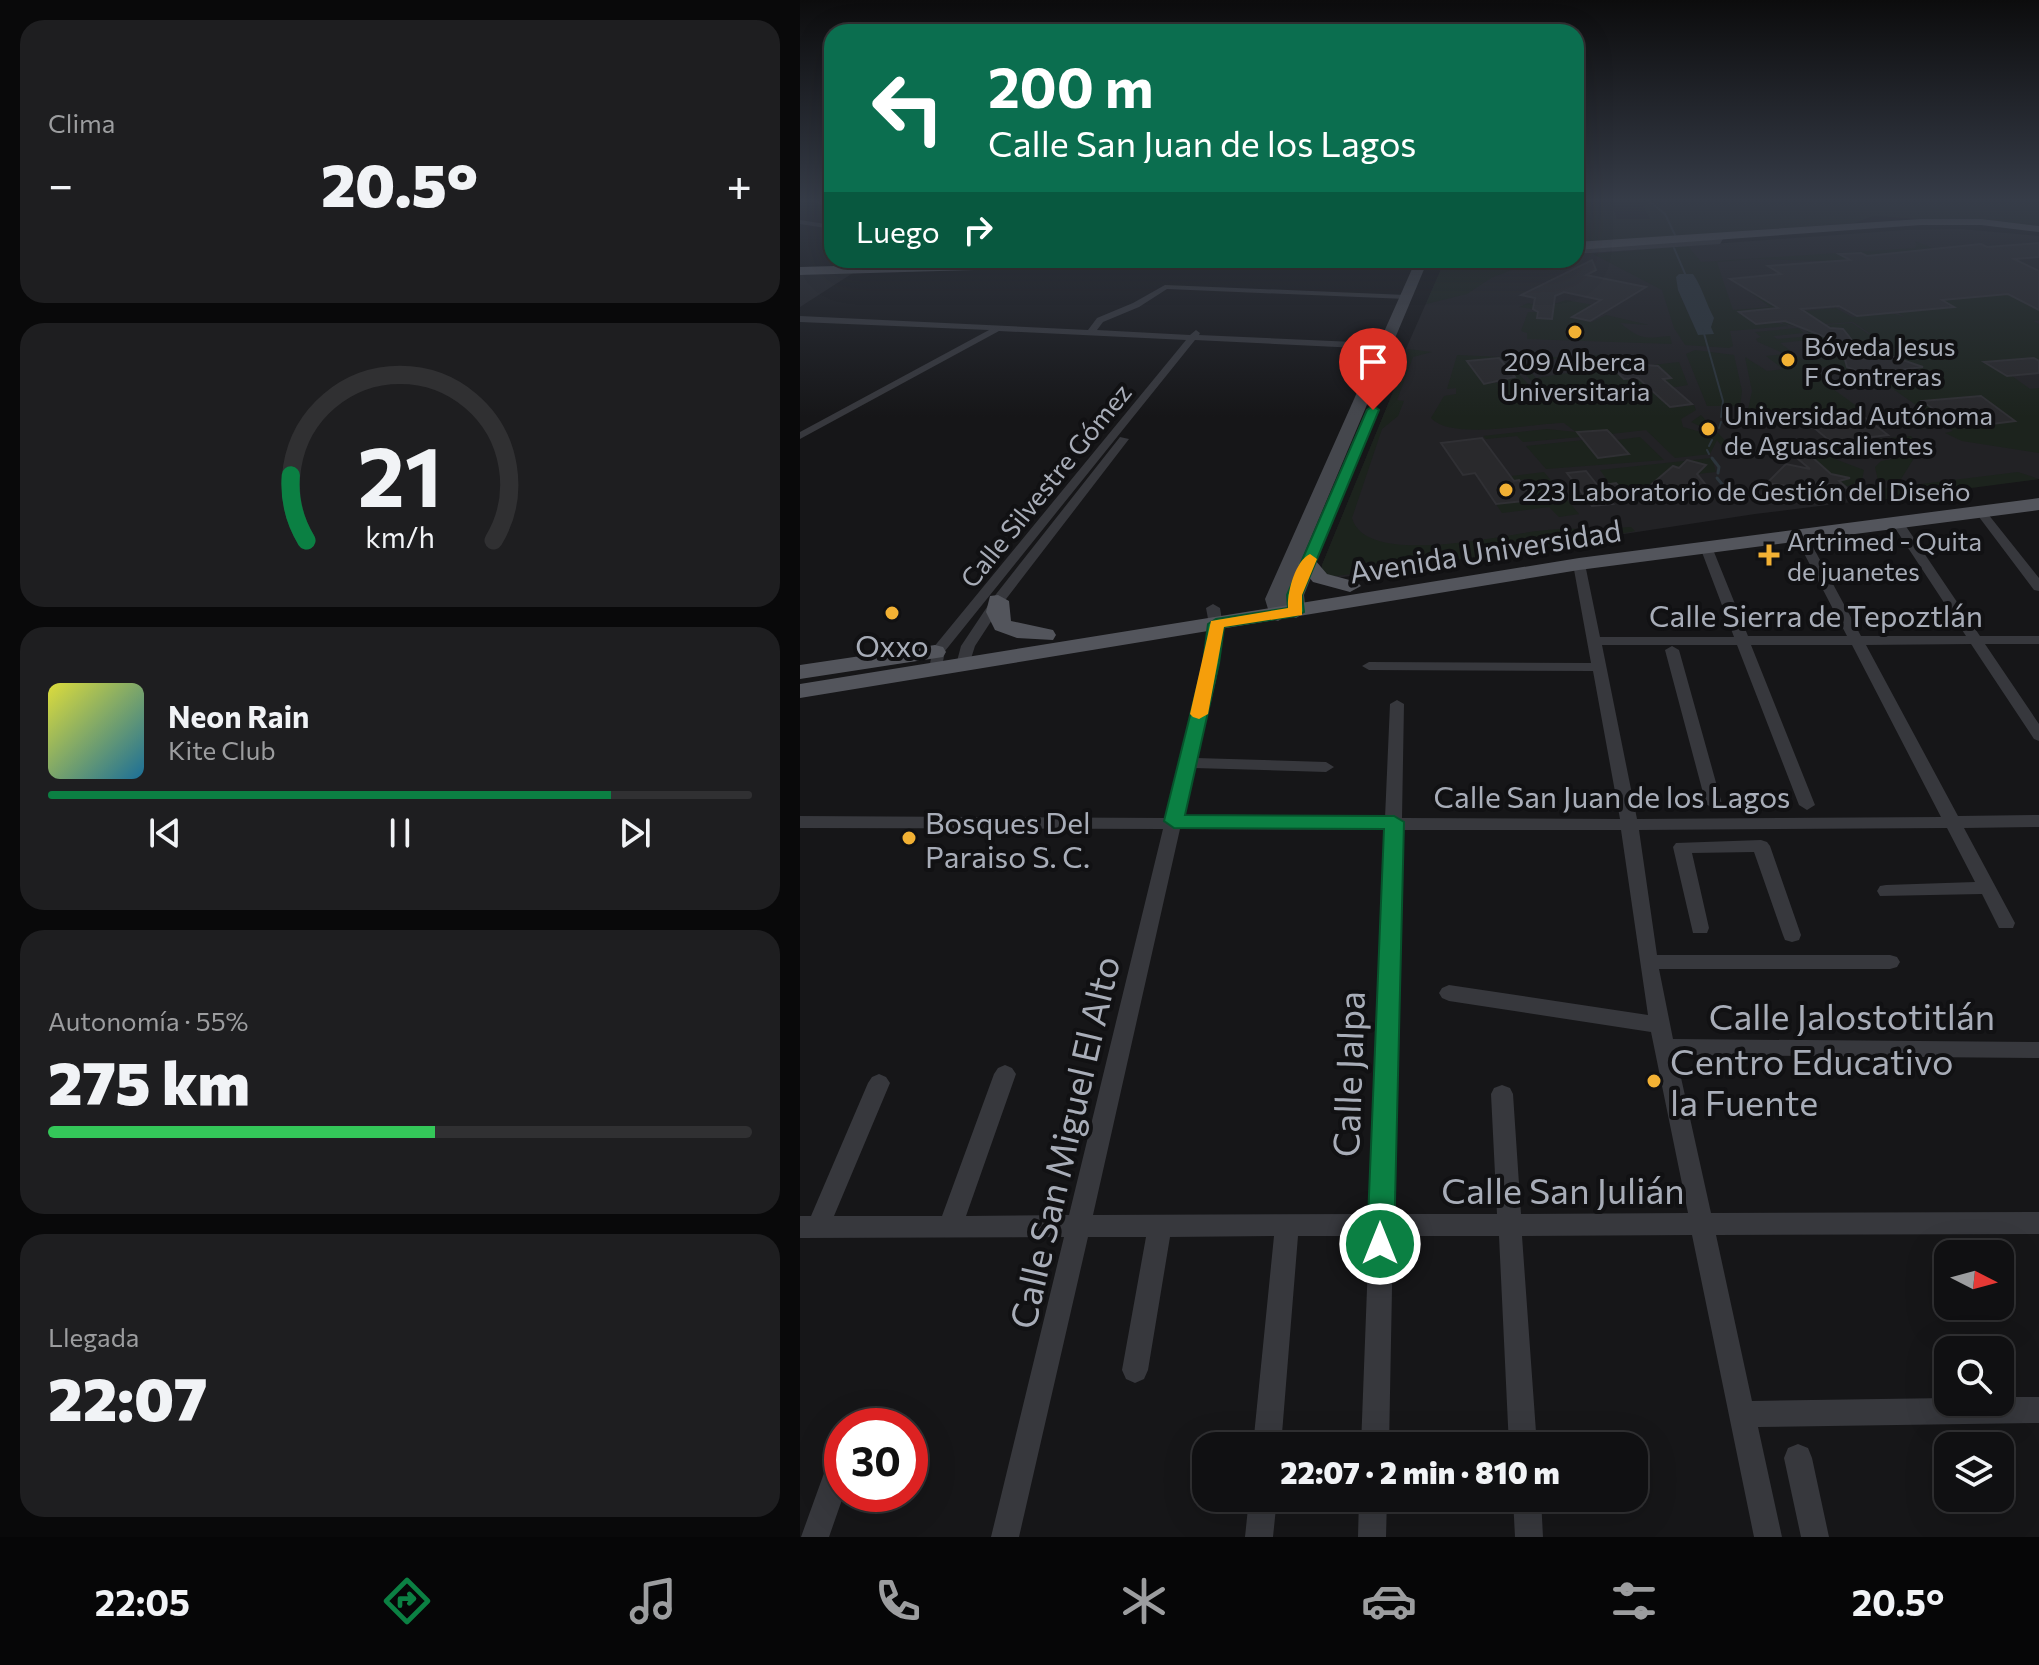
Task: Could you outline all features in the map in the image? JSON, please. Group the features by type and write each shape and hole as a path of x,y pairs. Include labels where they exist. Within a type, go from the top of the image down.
{"main road":[{"path":"1393,344 1406,297 1421,273"},
{"path":"1286,605 1310,537 1423,273"},
{"name":"Avenida Universidad","path":"1286,605 1350,586 1681,536 2039,488"},
{"path":"1943,516 1945,509 2039,496"},
{"name":"Avenida Universidad","path":"800,691 937,660 1286,605 2039,504"},
{"path":"1579,564 1581,557 1588,553 1664,542 1681,536"},
{"path":"1286,605 1308,564 1310,537"},
{"path":"1308,564 1320,578 1350,586"},
{"path":"998,601 995,613 998,621 1009,629 1045,635"},
{"name":"Avenida Universidad","path":"966,655 1045,635 1214,616"},
{"name":"Avenida Universidad","path":"800,672 937,660"}],"street":[{"path":"1090,333 1100,320 1136,305 1165,287 1406,297"},
{"path":"800,319 996,330 1393,344"},
{"path":"800,436 996,330"},
{"name":"Calle Silvestre Gómez","path":"937,660 1201,335"},
{"name":"Calle Silvestre Gómez","path":"966,655 998,601 1173,370"},
{"path":"1980,511 2039,587"},
{"path":"1897,522 2039,736"},
{"path":"1800,534 2006,923"},
{"path":"1706,547 1807,805"},
{"path":"1579,564 1629,823 1648,962 1664,1047 1768,1537"},
{"name":"Calle San Miguel El Alto","path":"1005,1537 1211,663 1214,616"},
{"name":"Calle Sierra de Tepoztlán","path":"1596,653 1744,645 1977,644 2039,640"},
{"name":"Calle Sierra de Tepoztlán","path":"1977,644 2039,649"},
{"name":"Calle Sierra de Tepoztlán","path":"1596,653 1744,645"},
{"path":"1672,650 1714,804"},
{"path":"1369,666 1596,653"},
{"name":"Calle Jalpa","path":"1375,1432 1397,704"},
{"path":"1187,763 1326,767"},
{"name":"Calle San Juan de los Lagos","path":"800,822 1716,825 2039,821"},
{"path":"1694,824 1699,846"},
{"path":"1716,825 1721,844"},
{"path":"1700,928 1682,847 1721,844 1761,846 1792,935"},
{"path":"1886,891 1986,888"},
{"path":"1648,962 1890,962"},
{"path":"1449,993 1660,1025"},
{"name":"Calle Jalostotitlán","path":"1664,1047 2039,1050"},
{"path":"950,1227 1005,1074"},
{"path":"809,1227 879,1083"},
{"path":"1502,1094 1522,1432"},
{"name":"Calle San Julián","path":"809,1227 2039,1223"},
{"path":"1135,1370 1160,1226"},
{"path":"1268,1432 1287,1226"},
{"path":"1743,1414 2039,1410"},
{"path":"1798,1458 1815,1537"},
{"path":"815,1537 824,1512"},
{"path":"1259,1537 1262,1512"},
{"path":"1372,1537 1373,1512"},
{"path":"1528,1512 1529,1537"}],"shaded area":[{"path":"853,273 800,307 800,275"},
{"name":"Universidad Autónoma de Aguascalientes","path":"1439,273 2039,273 2039,479 1755,514 1337,578 1322,565 1406,360 1403,358"},
{"path":"1440,273 1504,273 1467,294 1426,304"},
{"path":"1629,273 1721,273 1733,310 1770,307 1750,292 1770,290 1806,311 1836,308 1852,317 1891,313 1905,317 1885,305 1953,307 1935,296 1947,300 1962,298 1840,273 1985,273 2039,310 2039,320 2033,321 2039,324 2039,365 1994,363 2030,389 2039,388 2039,453 1962,441 1945,433 1953,431 1876,377 1852,375 1837,365 1814,369 1828,379 1822,381 1862,410 1783,420 1754,417 1748,410 1752,391 1745,357 1767,371 1783,369 1766,356 1785,354 1758,342 1756,339 1761,337 1755,332 1798,328 1804,333 1773,336 1777,339 1812,336 1802,327 1852,323 1876,339 1855,342 1843,329 1826,328 1837,342 1824,344 1817,339 1780,343 1803,360 1840,357 1834,351 1849,350 1886,373 1912,368 1906,361 1866,348 1915,351 1890,347 1853,322 1796,326 1784,324 1767,311 1759,314 1754,310 1740,312 1788,326 1730,331 1733,346 1729,348 1685,345 1674,328 1662,290","holes":["1698,282 1714,318 1711,327 1691,320 1678,290"]},
{"path":"1679,274 1693,274 1696,279 1714,318 1711,327 1714,334 1698,335 1678,290 1676,277"},
{"path":"1566,300 1593,305 1571,317 1592,322 1606,315 1649,325 1620,323 1644,337 1670,336 1672,344 1527,339 1527,333 1521,331 1528,312 1538,312 1537,318 1551,319 1534,307 1519,307 1528,303 1545,307"},
{"path":"1408,349 1432,352 1413,357 1397,400 1404,401 1398,416 1382,429 1352,518 1362,533 1382,542 1436,545 1550,530 1631,527 1635,531 1568,544 1329,577 1322,571 1322,565"},
{"path":"1695,350 1734,355 1742,391 1740,406 1707,406 1686,354"},
{"path":"1604,354 1625,379 1672,378 1664,370 1643,366 1679,362 1688,385 1652,391 1670,408 1694,405 1696,410 1681,419 1683,427 1708,434 1704,428 1691,422 1701,415 1734,450 1724,449 1717,440 1710,454 1675,458 1646,430 1611,434 1607,430 1578,432 1580,437 1523,442 1517,436 1486,439 1483,436 1547,429 1576,432 1564,423 1474,430 1441,425 1431,418 1444,396 1456,394 1456,388 1447,389 1457,355 1503,357 1506,361 1498,358 1467,361 1484,384 1505,382 1497,364 1508,363 1529,385 1534,384 1518,363 1567,366 1528,368 1536,378 1581,371 1568,359 1516,360 1517,355 1574,358"},
{"path":"1911,436 1918,445 1916,449 1881,455 1844,455 1824,444"},
{"path":"1640,437 1664,460 1546,469 1526,446 1584,440 1599,458 1628,454 1617,440"},
{"path":"1916,455 1901,479 1878,481 1875,467 1881,461"},
{"path":"1827,456 1864,470 1862,480 1846,487 1814,458"},
{"path":"1712,458 1716,472 1697,474 1705,465 1673,467 1669,477 1661,475 1655,481 1652,492 1669,497 1623,503 1600,470"},
{"path":"1544,472 1579,514 1559,517 1549,507 1502,513 1496,504 1533,500 1530,494 1537,493 1527,479 1483,485 1479,480"},
{"path":"2018,472 2039,479 1865,502 1861,500 1881,489"}],"building":[{"path":"1566,273 1591,273 1586,275 1646,287 1590,321 1572,317 1601,300 1564,292 1555,296 1552,319 1537,318 1538,312 1533,309 1535,298 1521,295"},
{"path":"1779,273 2039,273 2039,310 2008,294 1942,300 1954,307 1857,316 1839,306 1801,309 1830,328 1843,329 1855,344 1923,367 1864,374 1847,367 1841,344 1835,341 1785,321 1756,324 1739,312 1778,308 1730,279 1781,274"},
{"path":"1623,357 1629,364 1658,366 1671,378 1663,379 1692,404 1670,407 1638,378 1624,379 1611,366 1608,358"},
{"path":"1499,358 1515,377 1484,384 1467,361"},
{"path":"2034,358 2039,361 2039,373 2007,376 1984,362"},
{"path":"1981,396 2015,421 1960,428 1922,401"},
{"path":"1855,410 1888,435 1831,442 1800,416"},
{"path":"1607,430 1629,454 1598,458 1577,432"},
{"path":"1482,438 1514,481 1519,480 1534,500 1496,504 1475,473 1463,475 1441,443"},
{"path":"1812,457 1831,474 1850,478 1839,481 1847,488 1825,483 1795,487 1767,483 1786,464 1810,469 1797,458"},
{"path":"1687,460 1706,465 1697,474 1706,485 1681,488 1672,497 1645,490 1673,466 1679,468"},
{"path":"1586,471 1598,486 1616,483 1628,497 1609,499 1613,504 1592,506 1567,473"}],"waterway":[{"path":"1703,330 1723,401 1721,417"},
{"path":"1719,428 1721,422"},
{"path":"1709,446 1712,440"},
{"path":"1707,450 1709,454"},
{"path":"1712,458 1719,467 1718,473"},
{"path":"1717,478 1727,490"}],"slow traffic":[{"path":"1199,714 1216,624 1296,612 1294,595 1310,559"}],"place":[{"name":"209 Alberca Universitaria","path":"1575,332"},
{"name":"Bóveda Jesus F Contreras","path":"1788,360"},
{"name":"Universidad Autónoma de Aguascalientes","path":"1708,429"},
{"name":"223 Laboratorio de Gestión del Diseño","path":"1506,490"},
{"name":"Artrimed - Quita de juanetes","path":"1769,555"},
{"name":"Oxxo","path":"892,613"},
{"name":"Bosques Del Paraiso S. C.","path":"909,838"},
{"name":"Centro Educativo la Fuente","path":"1654,1081"}],"route":[{"path":"1373,410 1294,595 1296,612 1216,624 1211,663 1174,821 1394,822 1380,1244"}]}
